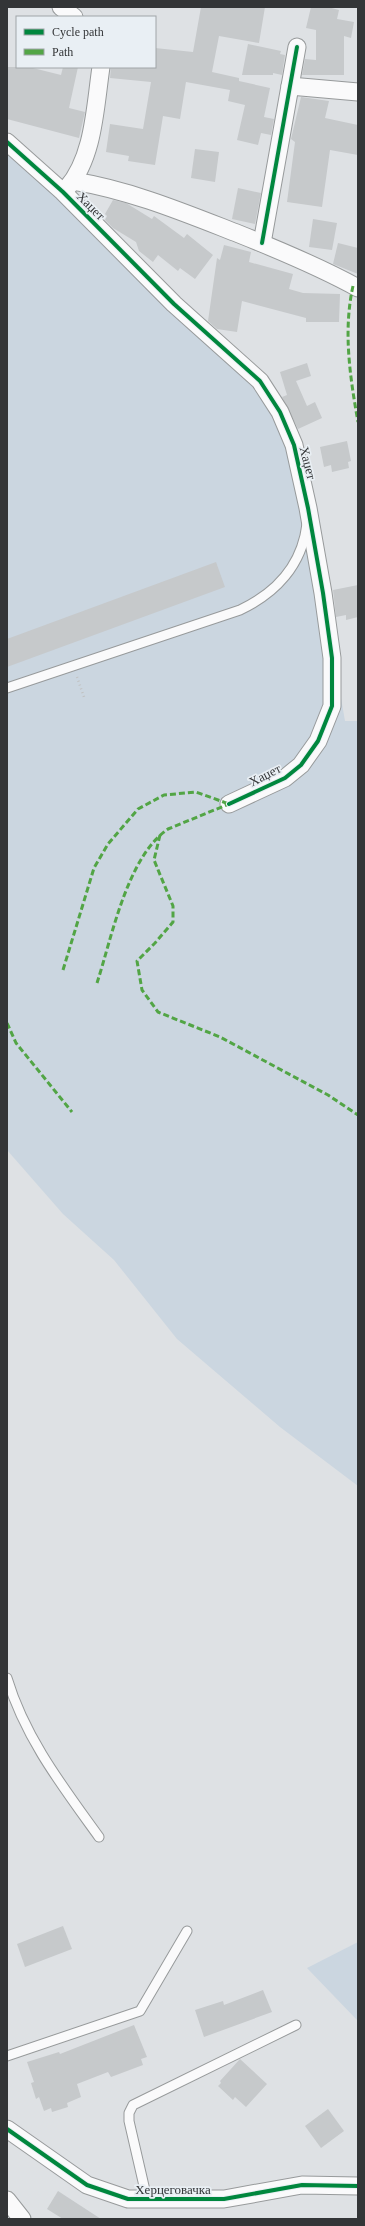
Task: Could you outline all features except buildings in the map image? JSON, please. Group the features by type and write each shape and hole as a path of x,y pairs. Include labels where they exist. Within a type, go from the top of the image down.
{"street":[{"path":"61,7 73,16"},
{"path":"262,244 297,47"},
{"name":"Хаџет","path":"68,187 87,149 101,68"},
{"path":"290,86 358,92"},
{"name":"Хаџет","path":"7,142 68,187 174,304 260,381 280,412 294,445 308,508 332,658 332,706 318,741 301,766 285,778 229,804"},
{"name":"Хаџет","path":"68,187 156,203 262,244 320,269 358,288"},
{"name":"Херцеговачка","path":"7,2129 87,2185 128,2200 224,2199 302,2185 358,2186"},
{"path":"7,2200 22,2219"}],"lane":[{"path":"7,688 233,613 257,602 274,591 293,566 303,542 308,508"},
{"path":"7,1678 28,1730 46,1762 99,1837"},
{"path":"7,2056 140,2011 187,1931"},
{"path":"147,2199 129,2121 129,2113 133,2105 296,2025"}],"path":[{"path":"76,673 84,697"}],"shaded area":[{"path":"7,142 280,412 308,508 345,721 358,721 358,1486 280,1427 177,1339 114,1260 63,1214 7,1150"},
{"path":"358,1942 358,2021 307,1968"}],"marked path":[{"path":"353,286 348,320 348,337 350,371 358,422"},
{"path":"63,970 94,868 108,844 138,809 164,795 196,792 229,804"},
{"path":"97,983 115,921 131,878 142,858 154,842 168,829 229,804"},
{"path":"160,835 154,860 173,906 173,922 137,961 142,990 158,1012 220,1037 328,1095 358,1115"},
{"path":"7,1023 16,1043 72,1112"}],"cycle path":[{"path":"262,243 297,47"},
{"path":"7,142 63,192 174,304 260,381 280,412 294,445 308,508 323,593 332,658 332,706 318,741 301,765 285,778 229,804"},
{"path":"7,2129 87,2185 128,2199 224,2199 302,2185 358,2186"}]}
